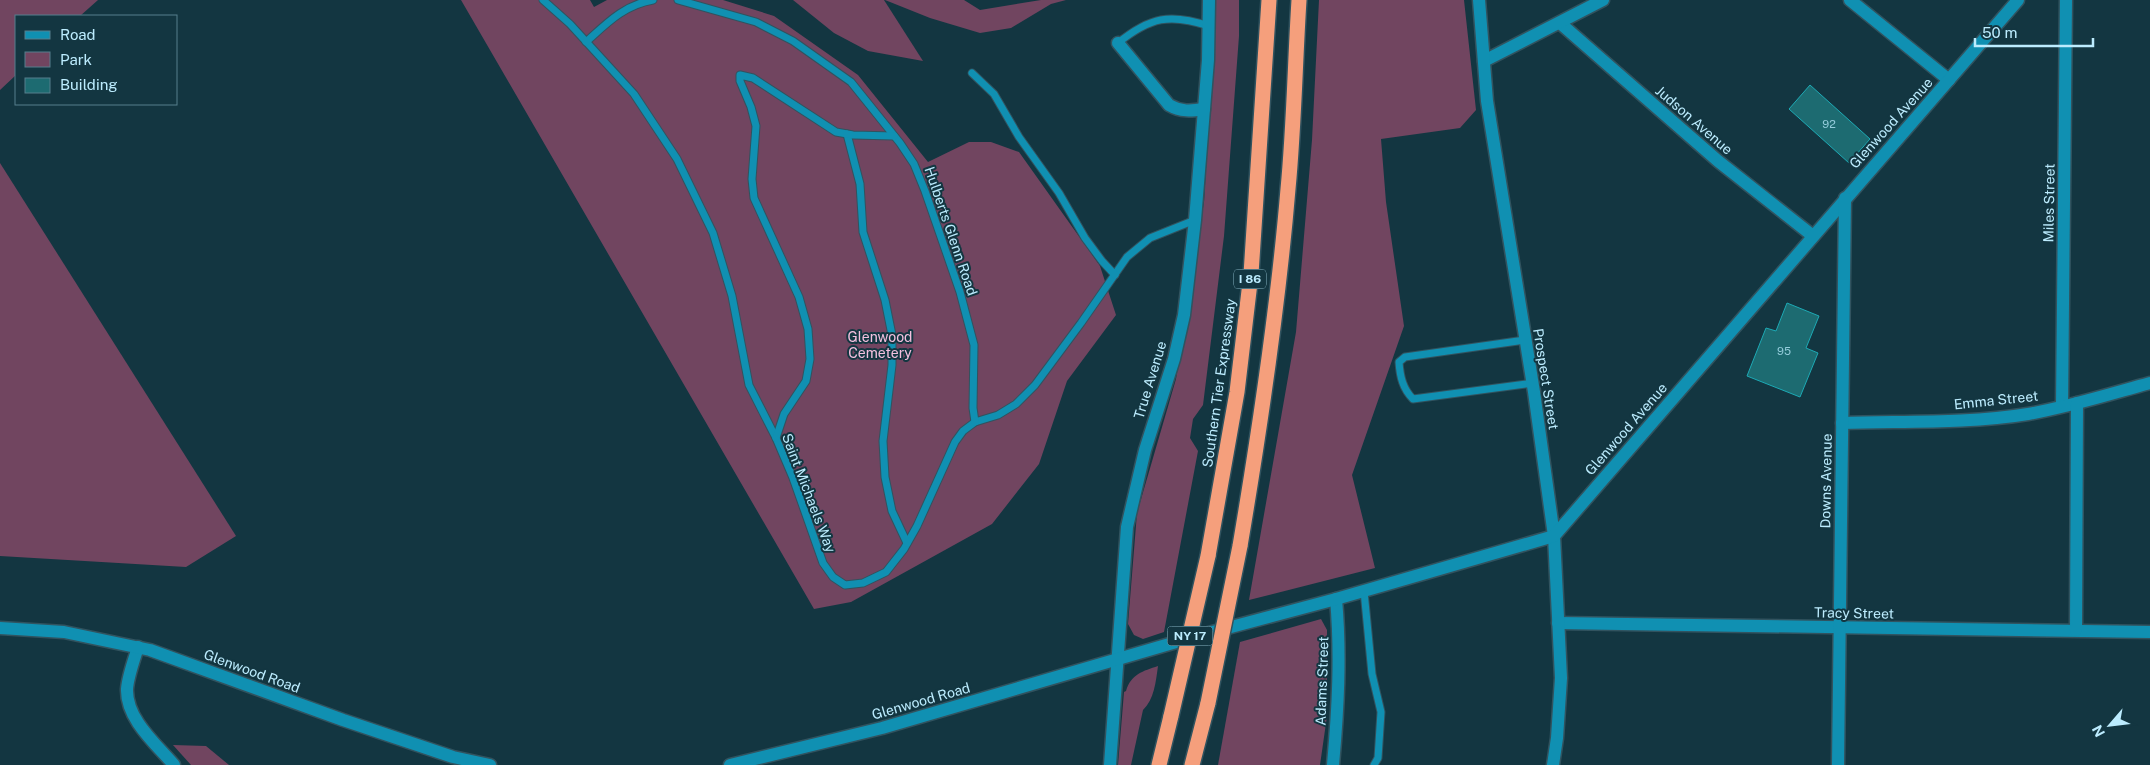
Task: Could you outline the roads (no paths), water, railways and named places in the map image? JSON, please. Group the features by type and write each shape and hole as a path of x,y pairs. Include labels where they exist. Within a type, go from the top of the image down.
{"highway":[{"name":"Southern Tier Expressway","path":"1159,765 1208,556 1237,392 1250,274 1269,0"},
{"name":"I 86","path":"1240,546 1258,443 1280,268 1288,188 1299,0"},
{"name":"NY 17","path":"1192,765 1208,703 1240,546"}],"street":[{"name":"True Avenue","path":"1110,765 1127,527 1145,450 1174,359 1184,315 1195,220 1204,109 1209,0"},
{"name":"Prospect Street","path":"1479,0 1487,101 1533,383 1554,536 1561,678 1554,765"},
{"path":"1484,60 1603,0"},
{"path":"1850,0 1949,80"},
{"name":"Glenwood Avenue","path":"1554,536 1844,198 2018,0"},
{"name":"Miles Street","path":"2062,406 2066,0"},
{"name":"Judson Avenue","path":"1560,23 1718,161 1812,236"},
{"path":"1118,43 1170,105 1187,111 1204,109"},
{"name":"Downs Avenue","path":"1838,765 1844,198"},
{"name":"Emma Street","path":"1842,423 1964,419 2028,414 2150,383"},
{"path":"2076,630 2077,403"},
{"path":"1119,659 1554,536"},
{"name":"Adams Street","path":"1333,765 1339,699 1340,642 1336,599"},
{"name":"Tracy Street","path":"1558,623 2150,632"},
{"name":"Glenwood Road","path":"0,628 64,632 138,647 453,757 490,765"},
{"path":"138,647 127,688 128,706 137,721 174,765"},
{"name":"Glenwood Road","path":"730,765 882,728 1119,659"}],"lane":[{"name":"Saint Michaels Way","path":"543,0 586,42 634,94 677,159 713,233 732,296 749,385 776,438 823,563 833,577 845,585 863,583 886,572 908,543 955,442 963,431 975,422 998,416 1016,404 1035,385 1082,324 1127,256 1150,238 1195,220"},
{"path":"586,42 622,10 638,3 653,0"},
{"name":"Hulberts Glenn Road","path":"678,0 756,22 793,41 851,82 914,164 963,301 974,345 973,408 975,422"},
{"path":"1118,43 1130,34 1155,21 1170,17 1189,19 1209,26"},
{"path":"972,73 994,94 1019,137 1059,193 1086,238 1102,261 1115,275"},
{"path":"776,438 784,414 806,380 810,359 808,329 799,297 754,198 752,179 756,126 751,107 740,81 740,75 753,78 831,129 847,134 894,136"},
{"path":"847,134 860,184 863,232 882,292 892,335 892,365 883,441 884,477 892,512 908,543"},
{"path":"1525,340 1405,357 1399,362 1400,374 1406,392 1413,400 1533,383"},
{"path":"1364,591 1372,674 1381,712 1378,758 1374,765"}],"park label":[{"name":"Glenwood Cemetery","path":"880,346"}]}
